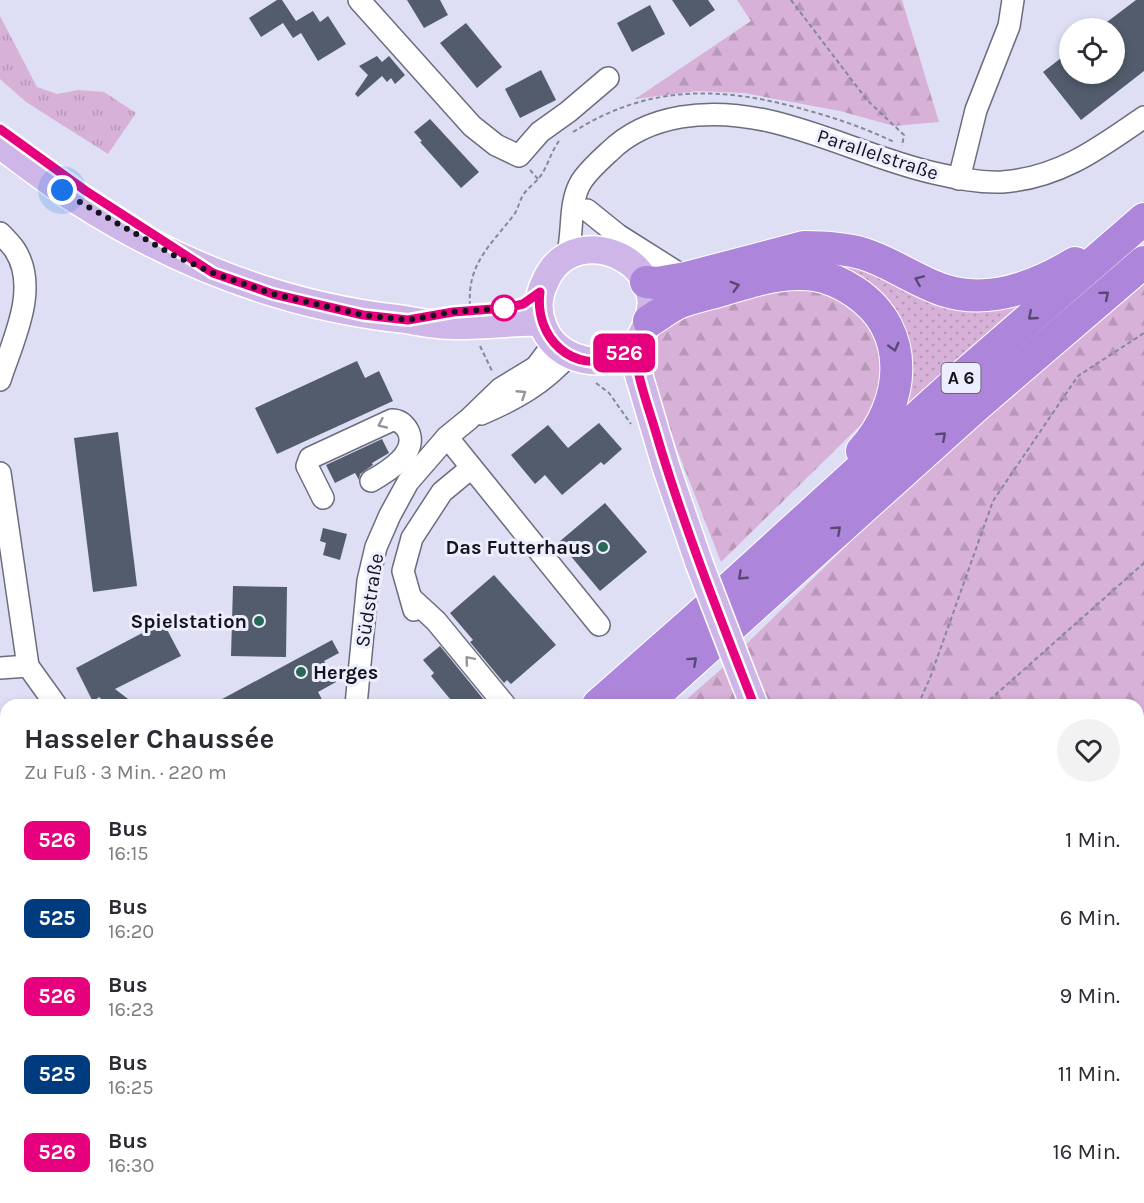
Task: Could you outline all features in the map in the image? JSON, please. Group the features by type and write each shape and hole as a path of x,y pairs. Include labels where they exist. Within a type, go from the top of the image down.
{"highway":[{"path":"646,271 657,283 686,278 804,247 824,247 866,255 917,280 946,291 976,295 1005,292 1034,284 1064,269 1142,221"},
{"name":"A 6","path":"605,699 955,383 1142,221"},
{"name":"A 6","path":"651,699 967,414 1144,262"},
{"path":"641,334 679,303 789,273 815,275 842,284 867,300 884,319 893,340 898,361 896,384 888,410 871,441 785,536"}],"main road":[{"path":"0,129 86,191 213,273"},
{"path":"0,146 78,201 175,256 213,273 273,294 363,315 408,320 472,318 509,322 555,341 598,371 624,384 649,427 666,467"},
{"path":"555,341 539,313 540,292 550,272 567,257 604,245 610,252 624,257 635,267 646,271 651,308 641,334 636,366 666,467 699,563 749,693"},
{"path":"472,318 523,304 540,292"},
{"path":"598,371 619,356 641,334"}],"street":[{"path":"359,0 472,126 496,145 519,156 540,132 608,78"},
{"path":"959,179 976,110 1009,26 1013,0"},
{"name":"Parallelstraße","path":"567,257 573,209 580,183 620,141 640,128 665,120 692,115 720,114 760,119 792,126 906,167 959,179 1001,182 1053,172 1076,162 1144,117"},
{"name":"Parallelstraße","path":"604,245 586,222 588,199 594,179 607,154"},
{"path":"0,233 9,256 21,266 25,290 21,322 0,380"},
{"name":"Südstraße","path":"357,699 368,581 376,547 408,482 447,437 500,389 536,367 555,341"},
{"name":"Südstraße","path":"469,419 510,402 551,375 555,341"},
{"path":"323,498 307,466 310,458 392,420 399,420 411,437 409,447 389,471 371,481"},
{"path":"447,437 599,625"},
{"path":"471,468 442,492 412,538 403,571 412,604 436,621 500,699"},
{"path":"0,473 28,666 52,699"},
{"path":"0,668 28,666"}],"path":[{"path":"567,135 591,120 636,102 699,92 744,95 805,110 864,127 903,146 904,135 867,100 790,0"},
{"path":"500,389 480,345 472,318 469,293 472,276 480,256 515,213 523,194 545,169 559,140"},
{"path":"921,699 993,501 1078,376 1144,333"},
{"path":"598,371 609,393 636,431"},
{"path":"991,698 1144,563"}],"green space":[{"path":"737,0 902,0 939,122 894,126 840,111 744,93 697,91 635,99 751,21"},
{"path":"0,16 37,87 57,94 78,90 104,92 136,113 108,154 26,102 0,79"},
{"path":"825,255 1032,303 903,413"},
{"path":"1144,281 1144,699 687,699 718,672 954,440"},
{"path":"819,284 867,314 885,369 872,414 721,562 647,367 645,348 660,324 716,297"}],"building":[{"path":"277,0 282,0 296,21 313,11 320,22 328,16 346,44 318,61 301,33 293,38 283,23 261,37 249,18"},
{"path":"407,0 440,0 448,15 424,28"},
{"path":"672,0 708,0 715,10 690,27"},
{"path":"1136,0 1144,0 1144,71 1081,120 1043,72 1059,60 1059,84 1125,84 1125,18 1112,18"},
{"path":"650,5 665,34 632,52 617,23"},
{"path":"466,23 502,67 477,88 440,43"},
{"path":"377,56 382,62 389,56 405,75 395,84 391,78 387,82 382,76 358,97 355,94 368,75 359,66"},
{"path":"541,70 556,100 520,118 505,89"},
{"path":"430,119 479,172 461,188 420,142 422,141 414,132"},
{"path":"357,361 365,378 379,371 393,401 277,454 255,408"},
{"path":"599,423 622,449 604,465 601,462 562,495 545,475 535,484 511,455 548,425 568,448"},
{"path":"118,432 137,586 93,592 74,438"},
{"path":"382,439 389,453 372,463 373,465 360,474 359,480 355,473 335,483 326,465"},
{"name":"Das Futterhaus","path":"605,503 647,552 600,591 559,542"},
{"path":"323,528 347,534 340,560 323,555 326,543 320,541"},
{"path":"494,575 556,645 511,684 507,680 504,683 470,642 473,640 450,613"},
{"name":"Spielstation","path":"233,586 287,587 286,657 231,656"},
{"path":"163,622 181,656 115,689 128,699 101,699 99,697 92,699 76,668"},
{"name":"Herges","path":"332,640 339,653 324,661 336,682 318,692 322,699 222,699"},
{"path":"440,646 483,699 450,699 431,676 434,673 423,660"}],"bus line":[{"name":"526","path":"0,129 86,191 213,273 273,294 363,315 408,320 453,312 506,308 532,300 540,292 539,313 545,332 569,355 585,361 602,361 619,356 634,346 636,366 666,467 699,563 752,699"}],"place":[{"name":"Das Futterhaus","path":"603,547"},
{"name":"Spielstation","path":"259,621"},
{"name":"Herges","path":"301,672"}],"route":[{"path":"62,190 175,256 213,273 273,294 363,315 408,320 437,314 506,308 504,308"}]}
